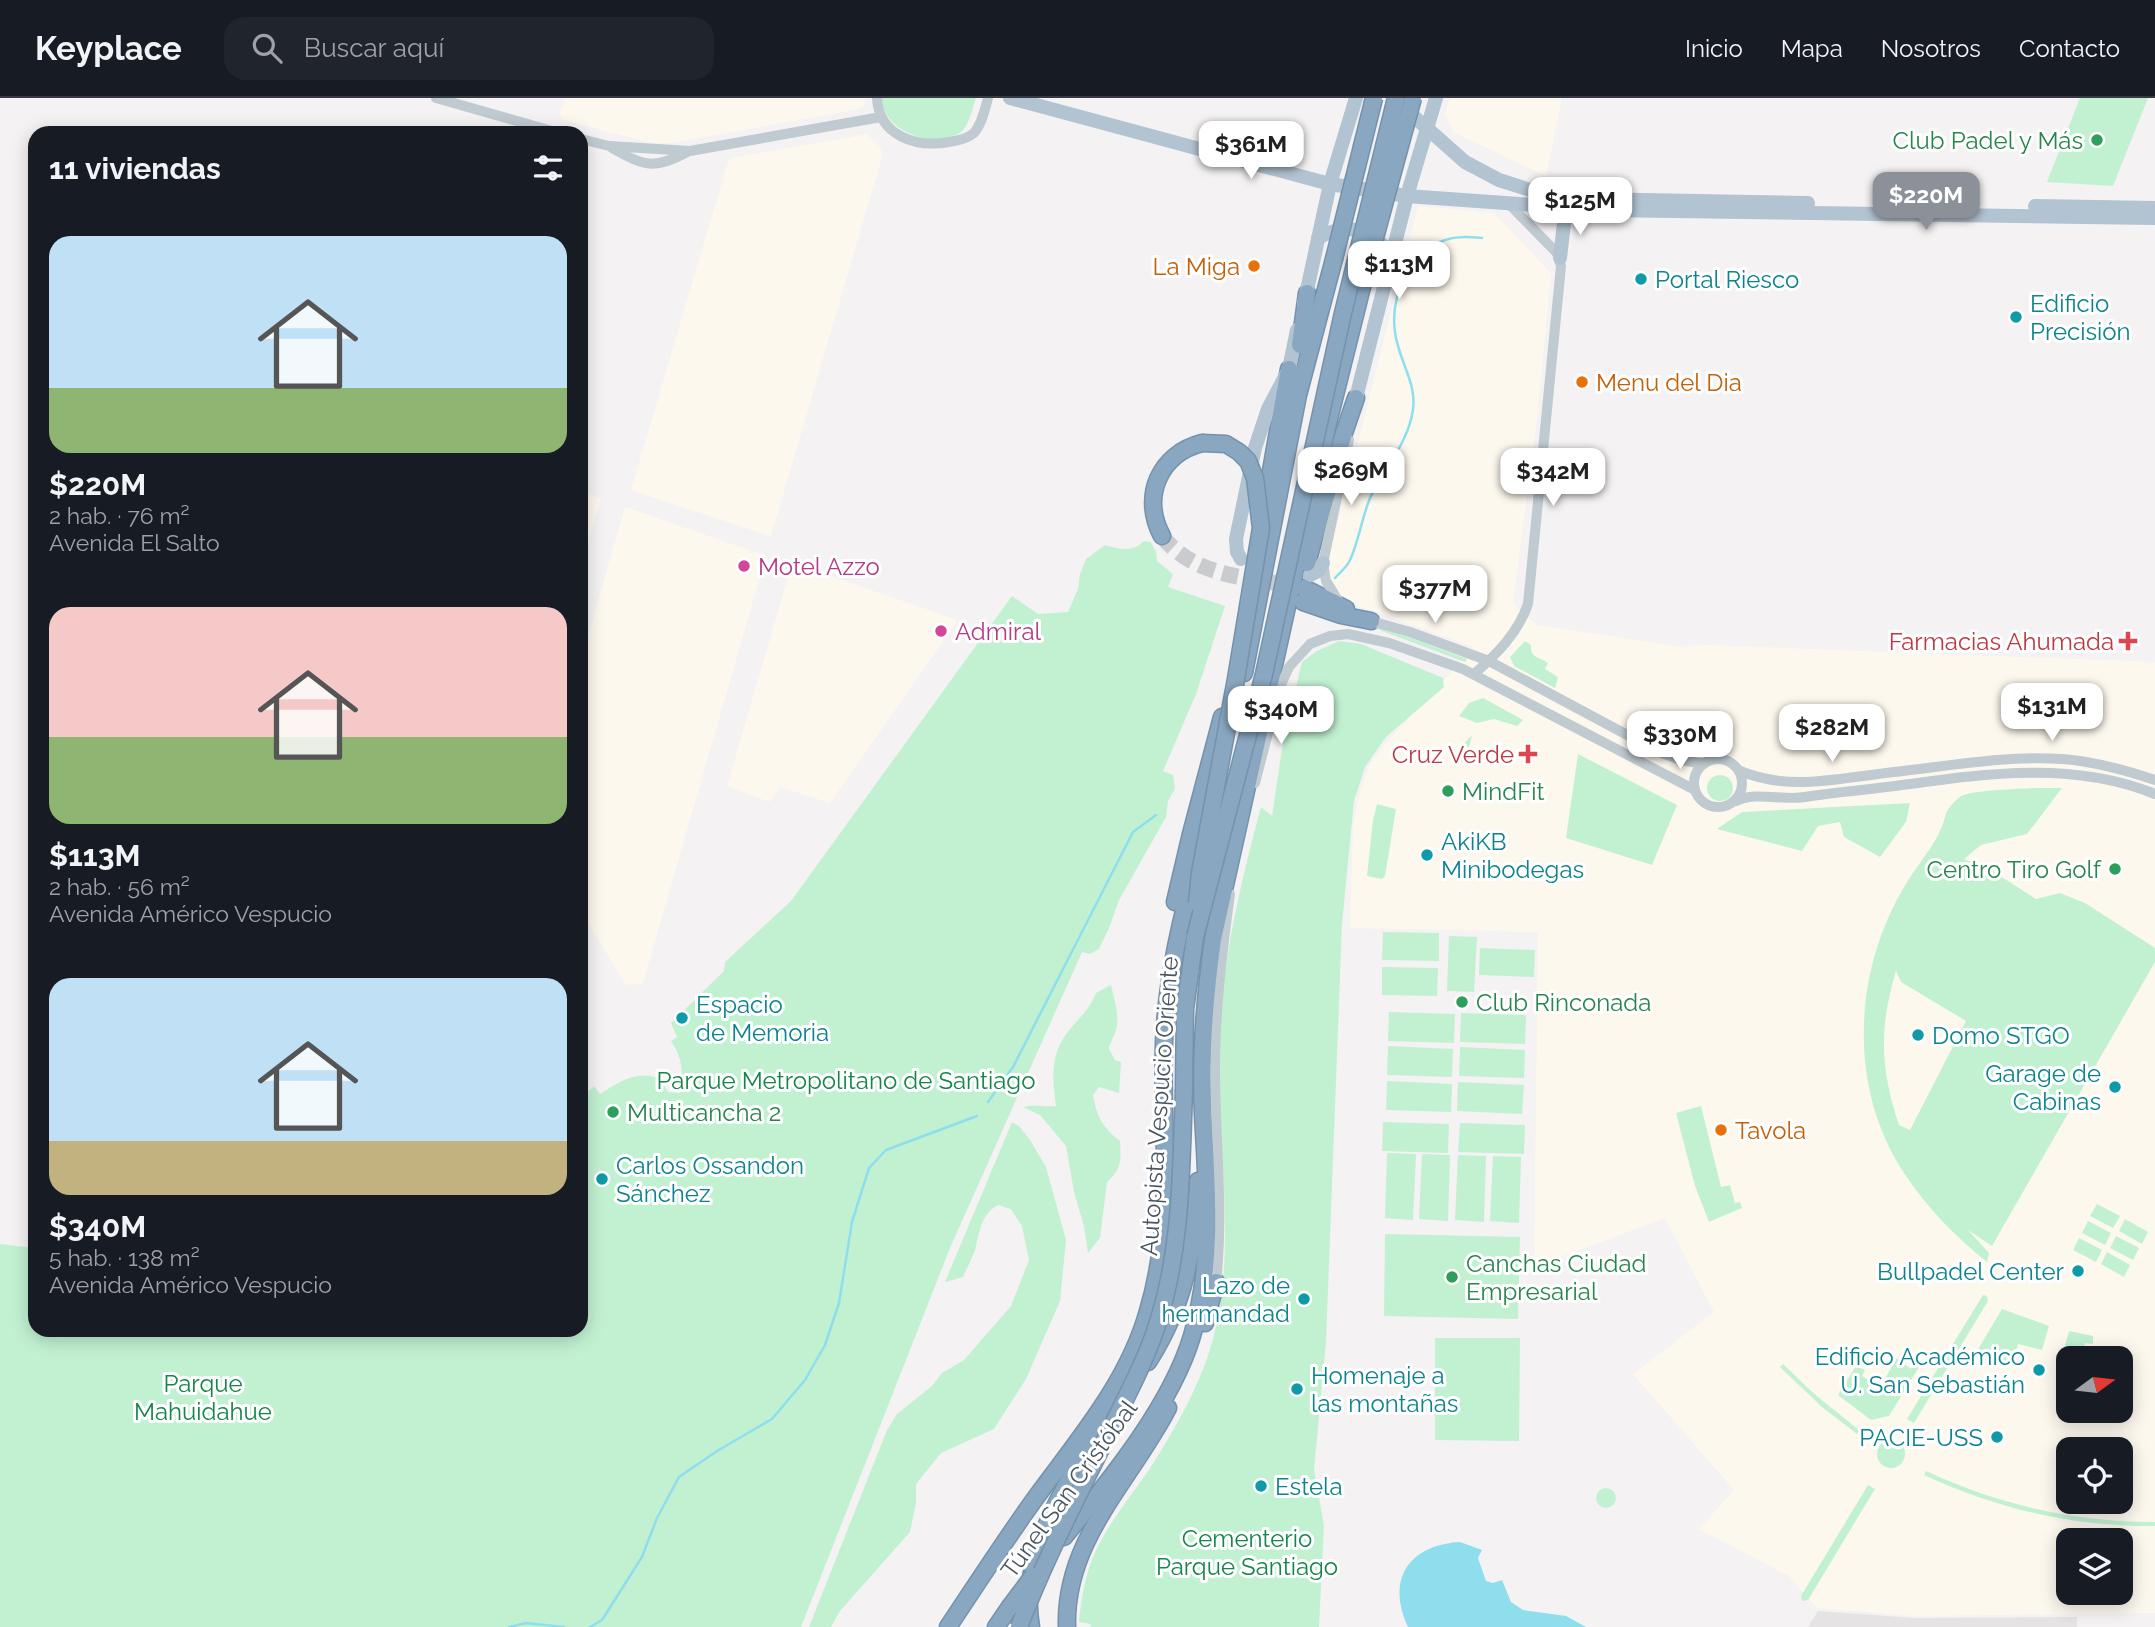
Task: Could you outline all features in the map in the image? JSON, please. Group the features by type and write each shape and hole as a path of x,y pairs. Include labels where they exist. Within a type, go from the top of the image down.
{"highway":[{"path":"1164,1040 1171,977 1182,920 1226,753 1251,642 1301,382 1374,98"},
{"name":"Autopista Vespucio Oriente","path":"1019,1627 1042,1568 1141,1367 1165,1298 1180,1213 1185,1009 1195,937 1264,674 1340,324 1395,98"},
{"path":"1203,1115 1204,1025 1213,939 1327,427 1413,98"},
{"path":"1283,472 1307,293"},
{"path":"1195,937 1200,873 1289,369"},
{"path":"1284,624 1311,550 1356,398"},
{"path":"1162,536 1154,510 1159,477 1175,454 1202,443 1226,444 1248,461 1255,478 1261,528"},
{"path":"1306,588 1346,609"},
{"path":"1306,588 1341,615 1369,629"},
{"path":"1164,1040 1166,961 1176,900 1230,685"},
{"name":"Túnel San Cristóbal","path":"948,1627 1032,1503 1108,1398 1135,1351 1152,1300 1164,1227 1167,1165 1164,1040"},
{"name":"Autopista Vespucio Oriente","path":"1031,1627 1028,1601 1030,1577 1044,1532 1094,1441 1158,1345 1183,1290 1195,1234 1203,1115"},
{"name":"Túnel San Cristóbal","path":"996,1627 1064,1536 1107,1485 1143,1432 1191,1337 1202,1290 1208,1242 1208,1180 1203,1115"},
{"path":"1143,1432 1176,1383 1216,1282"},
{"path":"1067,1627 1070,1584 1083,1545 1097,1519 1153,1439 1176,1394 1195,1350 1216,1282"}],"main road":[{"path":"1010,98 1330,184 1408,196 1568,208 2155,218"},
{"path":"1241,559 1236,542 1255,448 1268,409 1289,369 1330,184 1356,98"},
{"path":"1395,98 1508,202"},
{"path":"1356,398 1436,98"},
{"path":"1465,162 1516,186 1562,198 2155,208"},
{"path":"1560,258 1563,223 1568,208"},
{"path":"1318,238 1338,229 1360,230 1379,241 1392,259"},
{"path":"1306,588 1323,563"}],"street":[{"path":"436,98 534,126"},
{"path":"877,98 881,117 887,127 904,139 931,145 967,137 976,130 988,98"},
{"path":"588,141 609,146 690,151 881,117"},
{"path":"609,146 638,162 652,165 667,162 690,151"},
{"path":"1474,674 1489,662 1522,621 1528,604 1561,266 1560,258 1508,202"},
{"path":"1356,398 1353,425 1323,563 1329,589 1346,609 1369,629 1474,674 1695,790 1702,801 1712,807 1724,807 1749,797 1804,797 1936,781 2049,772 2101,778 2155,794"},
{"path":"1216,1282 1221,1216 1216,1114 1216,1030 1231,887 1242,832 1280,687 1289,667 1302,651 1320,639 1340,634 1369,629 1410,632 1489,662 1659,752 1704,764"},
{"path":"1695,790 1695,776 1704,764 1715,759 1729,761 1740,771 1757,778 1789,784 2047,758 2101,765 2155,780"},
{"path":"1736,801 1742,787 1740,771"}],"shaded area":[{"path":"565,98 865,98 864,105 859,109 671,143 652,143 563,120 560,114"},
{"path":"1450,98 1562,98 1546,176 1453,132 1445,113"},
{"path":"867,134 881,148 882,157 771,536 631,490 728,162 732,158"},
{"path":"1418,206 1494,213 1551,273 1537,419 1513,603 1537,625 1676,646 1709,645 2155,662 2155,1613 1914,1616 1817,1608 1789,1576 1699,1529 1734,1490 1633,1374 1714,1312 1665,1218 1534,1267 1538,932 1350,928 1353,828 1359,795 1369,766 1385,744 1474,647 1347,602 1334,591 1330,580 1330,553"},
{"path":"588,494 601,498 588,544"},
{"path":"625,507 766,556 643,983 626,985 588,923 588,636"},
{"path":"792,563 955,619 956,623 830,803 780,787 769,802 727,786"},
{"path":"1818,1611 1915,1618 2077,1617 2077,1627 1808,1627"}],"green space":[{"path":"882,98 976,98 964,129 954,136 928,139 914,136 891,121 884,110"},
{"name":"Club Padel y Más","path":"2080,98 2148,98 2113,186 2047,182"},
{"name":"Parque Metropolitano de Santiago","path":"1144,541 1151,542 1157,561 1173,574 1168,587 1225,606 1196,694 1163,771 1173,775 1175,789 1168,801 1166,817 1119,900 1099,949 1090,954 1082,952 950,1248 801,1627 0,1627 0,1244 28,1247 28,1337 588,1337 588,1092 594,1086 600,1094 628,1078 644,1075 660,1079 668,1092 680,1093 681,1066 671,1041 677,1037 671,1023 724,971 725,962 791,901 1012,596 1038,614 1068,612 1086,559 1105,545 1130,549"},
{"path":"1366,625 1395,632 1467,659 1465,662"},
{"name":"Cementerio Parque Santiago","path":"1339,641 1361,644 1443,678 1444,687 1386,737 1365,767 1354,801 1342,924 1326,1342 1314,1470 1324,1526 1319,1627 1091,1627 1090,1624 1079,1622 1083,1591 1092,1560 1112,1522 1154,1462 1179,1419 1201,1374 1212,1343 1224,1265 1219,1066 1222,998 1230,943 1261,807 1272,816 1283,742 1302,662 1317,651"},
{"path":"1525,641 1531,645 1534,655 1548,663 1545,669 1558,677 1555,688 1514,666 1510,657"},
{"path":"1483,698 1523,720 1517,726 1494,719 1477,723 1459,716 1469,703"},
{"path":"1472,735 1465,763 1450,759"},
{"path":"1578,754 1677,805 1652,865 1566,838"},
{"path":"1720,775 1729,779 1733,788 1729,797 1720,801 1711,797 1707,788 1711,779"},
{"path":"2028,788 2062,788 2027,834 1981,845 1964,859 1991,870 2036,899 2060,893 2085,903 2155,948 2155,962 1992,1246 1968,1230 1989,1253 1987,1262 1953,1232 1922,1198 1904,1173 1884,1136 1871,1097 1865,1057 1864,1015 1870,975 1881,935 1898,897 1938,836 1948,809 1960,797 1968,794","holes":["1896,971 1901,982 1966,1021 1910,1130 1899,1125 1885,1066 1884,1030"]},
{"path":"1910,803 1906,822 1880,857 1844,837 1840,822 1818,826 1802,851 1717,829 1742,812"},
{"path":"1377,804 1396,809 1385,876 1382,879 1367,876"},
{"path":"1383,932 1439,933 1439,961 1382,960"},
{"path":"1449,936 1477,937 1474,992 1447,991"},
{"path":"1480,948 1535,950 1534,977 1479,975"},
{"path":"1382,967 1438,968 1437,996 1382,995"},
{"path":"1111,985 1117,1028 1109,1049 1115,1060 1121,1062 1119,1093 1099,1087 1093,1095 1101,1121 1120,1141 1120,1159 1116,1172 1107,1182 1100,1238 1088,1253 1066,1146 1040,1115 1023,1107 1056,1106 1053,1074 1059,1046 1096,993"},
{"path":"1389,1012 1455,1014 1454,1043 1388,1041"},
{"path":"1461,1013 1526,1015 1525,1044 1460,1042"},
{"path":"1388,1046 1453,1049 1452,1077 1387,1075"},
{"path":"1460,1047 1525,1050 1524,1078 1459,1076"},
{"path":"1387,1081 1452,1084 1451,1112 1386,1110"},
{"path":"1458,1082 1524,1085 1522,1114 1457,1111"},
{"path":"1701,1106 1721,1187 1730,1185 1735,1203 1740,1202 1742,1208 1709,1222 1695,1186 1676,1113"},
{"path":"1012,1122 1019,1126 1030,1140 1046,1167 1066,1240 1060,1301 1026,1379 994,1429 941,1453 916,1484 916,1503 910,1532 840,1611 831,1627 809,1627 887,1430 897,1414 932,1386 942,1373 964,1360 1011,1306 1029,1260 1022,1226 1011,1209 998,1205 992,1209 982,1224 975,1250 963,1277 945,1282"},
{"path":"1383,1122 1449,1124 1448,1153 1382,1151"},
{"path":"1460,1123 1525,1125 1524,1154 1458,1152"},
{"path":"1387,1153 1416,1154 1413,1220 1385,1218"},
{"path":"1422,1154 1450,1155 1448,1221 1419,1219"},
{"path":"1458,1155 1486,1156 1484,1222 1455,1220"},
{"path":"1493,1156 1521,1157 1519,1223 1490,1221"},
{"path":"2097,1204 2120,1216 2113,1228 2090,1216"},
{"path":"2125,1219 2148,1232 2142,1244 2119,1231"},
{"path":"2088,1221 2111,1233 2105,1245 2082,1233"},
{"name":"Canchas Ciudad Empresarial","path":"1385,1234 1520,1237 1518,1319 1384,1316"},
{"path":"2116,1236 2139,1248 2133,1260 2110,1248"},
{"path":"2079,1238 2102,1250 2096,1262 2073,1250"},
{"path":"2107,1252 2130,1265 2124,1277 2101,1264"},
{"path":"1983,1295 1987,1296 1988,1301 1914,1423 1907,1419"},
{"path":"2002,1309 2049,1326 2042,1350 2018,1344 2015,1354 2008,1357 2011,1365 1977,1351"},
{"path":"2069,1331 2093,1336 2093,1344 2065,1346"},
{"name":"Canchas Ciudad Empresarial","path":"1435,1338 1520,1338 1519,1441 1435,1440"},
{"path":"1897,1358 1911,1369 1914,1361 1919,1367 1889,1416 1871,1420 1838,1395 1856,1366 1865,1370 1862,1376 1880,1387"},
{"path":"1783,1364 1860,1431 1857,1434 1822,1407 1780,1367"},
{"path":"1891,1440 1901,1444 1905,1454 1901,1464 1891,1468 1881,1464 1877,1454 1881,1444"},
{"path":"1926,1471 1981,1493 2056,1514 2155,1522 2155,1526 2095,1523 2036,1514 1980,1497 1924,1475"},
{"path":"1868,1485 1875,1489 1808,1600 1802,1601 1801,1596"},
{"path":"1602,1488 1610,1488 1616,1498 1610,1508 1602,1508 1596,1502 1596,1494"}],"water":[{"path":"1460,1542 1482,1550 1478,1558 1486,1581 1493,1583 1502,1580 1511,1602 1523,1610 1566,1616 1586,1627 1408,1627 1400,1594 1401,1580 1406,1568 1427,1550"}],"waterway":[{"path":"1335,578 1349,562 1371,496 1402,443 1411,421 1412,390 1397,342 1394,318 1399,291 1405,277 1412,265 1432,246 1454,238 1482,238"},
{"path":"988,1102 1013,1067 1133,832 1156,815"},
{"path":"590,1627 602,1620 642,1557 657,1518 679,1477 772,1419 805,1380 825,1345 839,1303 852,1222 869,1168 886,1150 977,1116"},
{"path":"509,1627 526,1623 564,1627"}],"tunnel":[{"path":"1162,536 1175,550 1205,567 1240,577 1294,586"}],"place":[{"name":"Club Padel y Más","path":"2097,140"},
{"name":"La Miga","path":"1254,266"},
{"name":"Portal Riesco","path":"1641,279"},
{"name":"Edificio Precisión","path":"2016,317"},
{"name":"Menu del Dia","path":"1582,382"},
{"name":"Motel Azzo","path":"744,566"},
{"name":"Admiral","path":"941,631"},
{"name":"Farmacias Ahumada","path":"2128,641"},
{"name":"Cruz Verde","path":"1528,754"},
{"name":"MindFit","path":"1448,791"},
{"name":"AkiKB Minibodegas","path":"1427,855"},
{"name":"Centro Tiro Golf","path":"2115,869"},
{"name":"Club Rinconada","path":"1462,1002"},
{"name":"Espacio de Memoria","path":"682,1018"},
{"name":"Domo STGO","path":"1918,1035"},
{"name":"Garage de Cabinas","path":"2115,1087"},
{"name":"Multicancha 2","path":"613,1112"},
{"name":"Tavola","path":"1721,1130"},
{"name":"Carlos Ossandon Sánchez","path":"602,1179"},
{"name":"Bullpadel Center","path":"2078,1271"},
{"name":"Canchas Ciudad Empresarial","path":"1452,1277"},
{"name":"Lazo de hermandad","path":"1304,1299"},
{"name":"Edificio Académico U. San Sebastián","path":"2039,1370"},
{"name":"Homenaje a las montañas","path":"1297,1389"},
{"name":"PACIE-USS","path":"1997,1437"},
{"name":"Estela","path":"1261,1486"}],"park label":[{"name":"Parque Mahuidahue","path":"203,1397"}]}
